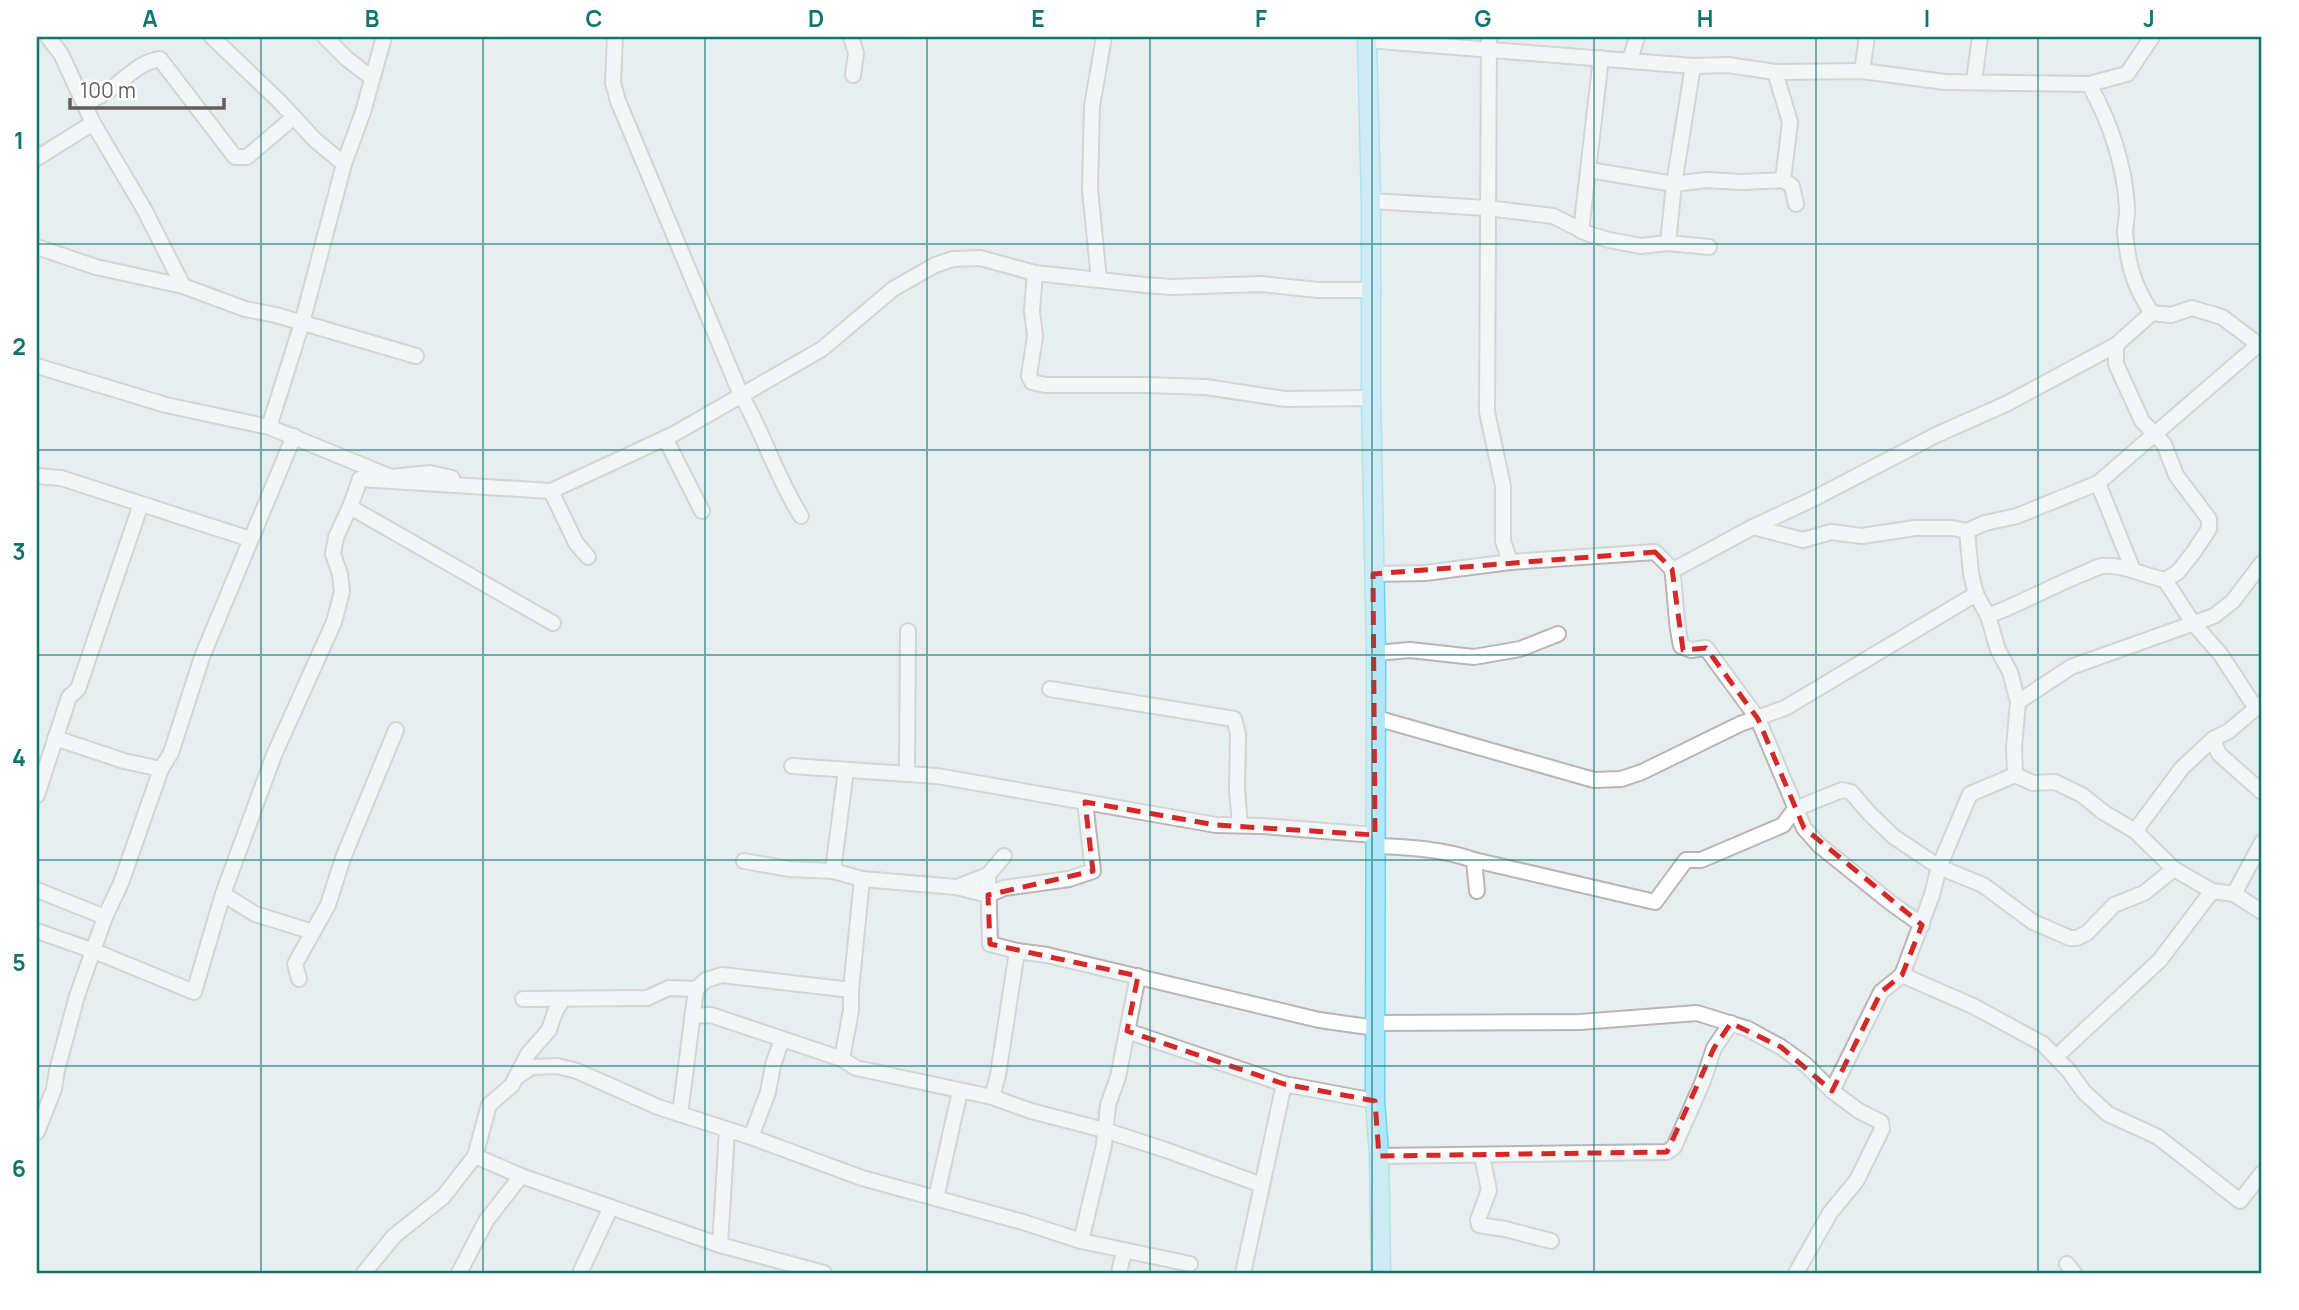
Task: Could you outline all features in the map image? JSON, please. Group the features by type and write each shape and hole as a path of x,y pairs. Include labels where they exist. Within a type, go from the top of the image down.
{"main road":[{"path":"1367,38 1373,290 1371,398 1376,653 1375,1101 1381,1273"}],"street":[{"path":"48,37 61,54 93,123 144,209 183,286"},
{"path":"212,37 315,140 344,164"},
{"path":"325,37 347,59 372,78"},
{"path":"269,427 302,323 344,164 363,112 384,37"},
{"path":"615,37 613,83 618,101 741,395 755,418 770,459 801,516"},
{"path":"851,37 856,53 853,75"},
{"path":"1099,280 1090,175 1092,106 1104,37"},
{"path":"1630,60 1637,37"},
{"path":"1862,71 1867,37"},
{"path":"1974,81 1980,37"},
{"path":"1367,38 1489,43 1601,58 1693,66 1728,65 1775,72 1862,71 1937,82 2090,84 2127,74 2152,37"},
{"path":"1489,43 1487,412 1503,486 1503,541 1510,562"},
{"path":"1581,231 1601,58"},
{"path":"85,104 107,92 138,67 160,59 235,157 247,157 294,117"},
{"path":"1668,243 1674,184 1693,66"},
{"path":"1775,72 1790,122 1783,180"},
{"path":"2090,84 2105,112 2121,163 2128,209 2125,231 2130,273 2152,313"},
{"path":"37,158 93,123"},
{"path":"1589,170 1674,184 1706,180 1783,180 1792,186 1796,204"},
{"path":"1371,201 1487,208 1553,216 1581,231 1609,240 1641,246 1668,243 1709,247"},
{"path":"37,247 96,267 183,286 245,309 416,356"},
{"path":"360,479 551,491 665,438 822,349 893,289 935,265 953,259 980,258 1035,273 1171,287 1261,284 1318,290 1373,290"},
{"path":"1035,273 1032,311 1035,336 1029,376 1032,382 1045,385 1206,387 1285,399 1371,398"},
{"path":"1672,569 1679,568 1753,527 1936,435 2006,404 2116,345 2152,313 2171,315 2192,309 2222,317 2260,346 2098,483 2017,516 1985,523 1968,531 1915,528 1862,536 1831,532 1803,540 1753,527"},
{"path":"1988,616 2102,566 2133,570 2148,577 2165,580 2178,572 2209,529 2209,519 2176,475 2164,444 2142,421 2116,364 2116,345"},
{"path":"37,366 166,405 269,427 391,477 430,473 490,486 360,479"},
{"path":"37,1132 54,1090 77,996 105,917 121,883 161,769 171,753 202,657 294,436"},
{"path":"665,438 702,511"},
{"path":"38,480 61,478 250,538"},
{"path":"37,931 194,992 223,894 282,733 334,622 342,592 340,574 333,554 336,537 360,479"},
{"path":"2098,483 2133,570"},
{"path":"551,491 576,543 588,557"},
{"path":"37,795 69,697 78,689 141,504"},
{"path":"350,507 553,623"},
{"path":"1968,531 1971,574 1976,594 1988,616 1998,650 2010,672 2018,702 2014,747 2015,775"},
{"path":"1373,573 1425,573 1510,562 1655,552 1672,569 1677,598 1676,626 1681,646 1691,650 1706,648 1758,719 1804,828 1819,845 1922,925"},
{"path":"2018,702 2071,667 2214,616 2233,601 2262,563"},
{"path":"2135,831 2182,768 2213,739 2230,731 2258,705 2221,654 2193,622 2165,580"},
{"path":"1376,718 1594,779 1621,779 1642,772 1740,724 1785,708 1976,594"},
{"path":"907,774 908,631"},
{"path":"1376,653 1410,650 1474,657 1520,649 1558,635"},
{"path":"1050,689 1234,719 1238,734 1237,789 1240,825"},
{"path":"299,979 295,964 328,905 344,858 396,730"},
{"path":"55,738 124,761 161,769"},
{"path":"2213,739 2219,754 2262,792"},
{"path":"792,766 937,776 1216,825 1240,825 1375,840 1455,854 1655,902 1686,860 1701,860 1783,825 1795,809 1842,790 1851,792 1895,837 1939,867 1983,885 2033,922 2070,938 2087,933 2114,905 2144,893 2174,869"},
{"path":"832,871 846,770"},
{"path":"1832,1091 1881,992 1902,975 1922,925 1939,867 1970,794 2015,775 2032,783 2055,782 2082,795 2135,831 2174,869 2212,891 2234,894 2262,912"},
{"path":"744,862 789,869 832,871 862,879 956,887 988,895 1004,888 1069,879 1093,871 1085,802"},
{"path":"2234,894 2262,842"},
{"path":"956,887 988,875 1004,856"},
{"path":"1474,860 1477,891"},
{"path":"988,875 990,944 1138,976 1319,1020 1375,1026 1580,1022 1697,1013 1762,1035 1806,1065 1832,1091 1859,1111 1881,1122 1882,1129 1857,1180 1830,1213 1796,1273"},
{"path":"842,1059 851,1010 862,879"},
{"path":"37,890 105,917"},
{"path":"2056,1058 2160,960 2212,891"},
{"path":"223,894 254,914 313,932"},
{"path":"992,1097 999,1076 1017,951"},
{"path":"680,1114 696,989 706,980 722,975 851,990"},
{"path":"1902,975 1973,1006 2043,1044 2069,1071 2084,1092 2108,1114 2158,1137 2241,1201 2262,1173"},
{"path":"1081,1241 1104,1146 1104,1130 1138,976"},
{"path":"523,999 647,998 669,988 696,989"},
{"path":"517,1077 528,1054 549,1030 563,999"},
{"path":"692,1016 711,1015 842,1059 856,1068 992,1097 1031,1111 1104,1130 1262,1185"},
{"path":"1379,1156 1667,1152 1674,1147 1703,1081 1714,1048 1731,1023"},
{"path":"1127,1031 1284,1084 1375,1101"},
{"path":"751,1137 768,1092 782,1039"},
{"path":"363,1273 394,1236 443,1197 475,1156 489,1105 517,1077 532,1068 557,1066 577,1070 680,1114 862,1178 1081,1241 1190,1264"},
{"path":"1242,1273 1284,1084"},
{"path":"936,1198 960,1091"},
{"path":"720,1245 727,1130"},
{"path":"475,1156 521,1176 720,1245 819,1273"},
{"path":"1482,1156 1489,1190 1478,1220 1479,1225 1505,1228 1551,1241"},
{"path":"459,1273 486,1221 521,1176"},
{"path":"580,1273 611,1207"},
{"path":"1119,1273 1124,1251"}],"highlighted area":[{"path":"1655,552 1672,569 1683,650 1706,648 1758,719 1804,828 1922,925 1902,975 1881,992 1832,1091 1781,1047 1731,1023 1714,1048 1667,1152 1379,1156 1375,1101 1284,1084 1127,1031 1138,976 990,944 988,895 1093,871 1085,802 1216,825 1375,835 1373,574"}]}
